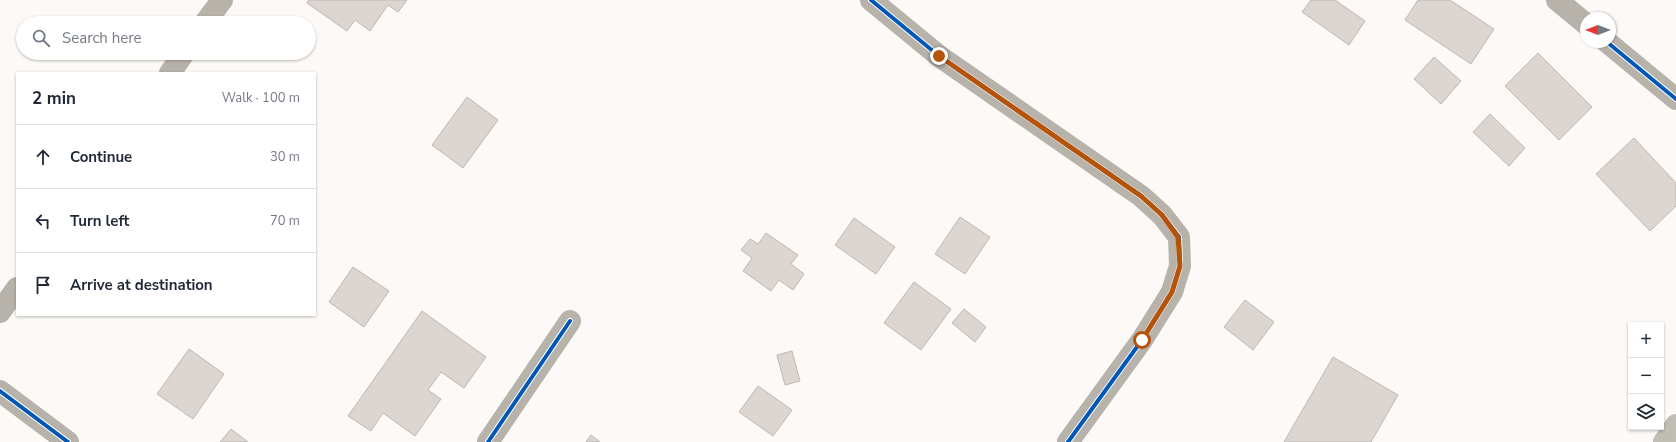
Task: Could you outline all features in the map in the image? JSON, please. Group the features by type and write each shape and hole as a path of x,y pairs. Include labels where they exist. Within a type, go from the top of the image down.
{"main road":[{"path":"1664,442 1676,425"}],"street":[{"path":"210,16 222,0"},
{"path":"871,0 939,56 1141,196 1162,215 1178,237 1180,266 1172,292 1142,340 1068,442"},
{"path":"1557,0 1580,19"},
{"path":"1615,48 1676,99"},
{"path":"171,72 179,60"},
{"path":"0,312 16,289"},
{"path":"488,442 570,321"},
{"path":"0,391 68,442"}],"building":[{"path":"309,0 407,0 398,12 388,5 370,31 355,20 347,31 307,3"},
{"path":"1311,0 1335,0 1365,21 1349,45 1302,12"},
{"path":"1418,0 1450,0 1494,29 1471,64 1405,20"},
{"path":"1538,53 1592,107 1559,140 1505,86"},
{"path":"1434,57 1461,81 1441,104 1414,79"},
{"path":"467,97 498,120 463,168 432,145"},
{"path":"1490,114 1525,148 1509,166 1473,132"},
{"path":"1634,138 1676,183 1676,206 1650,231 1596,174"},
{"path":"960,217 990,237 965,274 935,254"},
{"path":"854,218 895,247 876,274 835,245"},
{"path":"766,233 798,255 791,264 804,274 793,290 779,280 771,291 743,271 752,258 741,250 750,239 758,244"},
{"path":"353,267 389,291 364,327 329,302"},
{"path":"914,282 951,309 921,350 884,323"},
{"path":"1245,300 1274,322 1253,350 1224,327"},
{"path":"964,309 986,327 975,342 952,323"},
{"path":"422,311 486,357 464,388 441,372 428,390 441,399 415,436 383,413 371,431 348,416"},
{"path":"189,349 224,374 193,419 157,394"},
{"path":"792,351 800,381 785,385 777,355"},
{"path":"1333,357 1398,395 1371,442 1284,442"},
{"path":"758,386 792,410 773,436 739,412"},
{"path":"231,429 248,442 220,442"},
{"path":"591,435 600,442 586,442"}],"cycle path":[{"path":"871,0 939,56 1141,196 1162,215 1179,237 1180,266 1172,292 1142,340 1068,442"},
{"path":"1614,48 1676,99"},
{"path":"488,442 570,321"},
{"path":"0,391 68,442"}],"route":[{"path":"939,56 1141,196 1162,215 1178,237 1180,266 1172,292 1142,340"}]}
